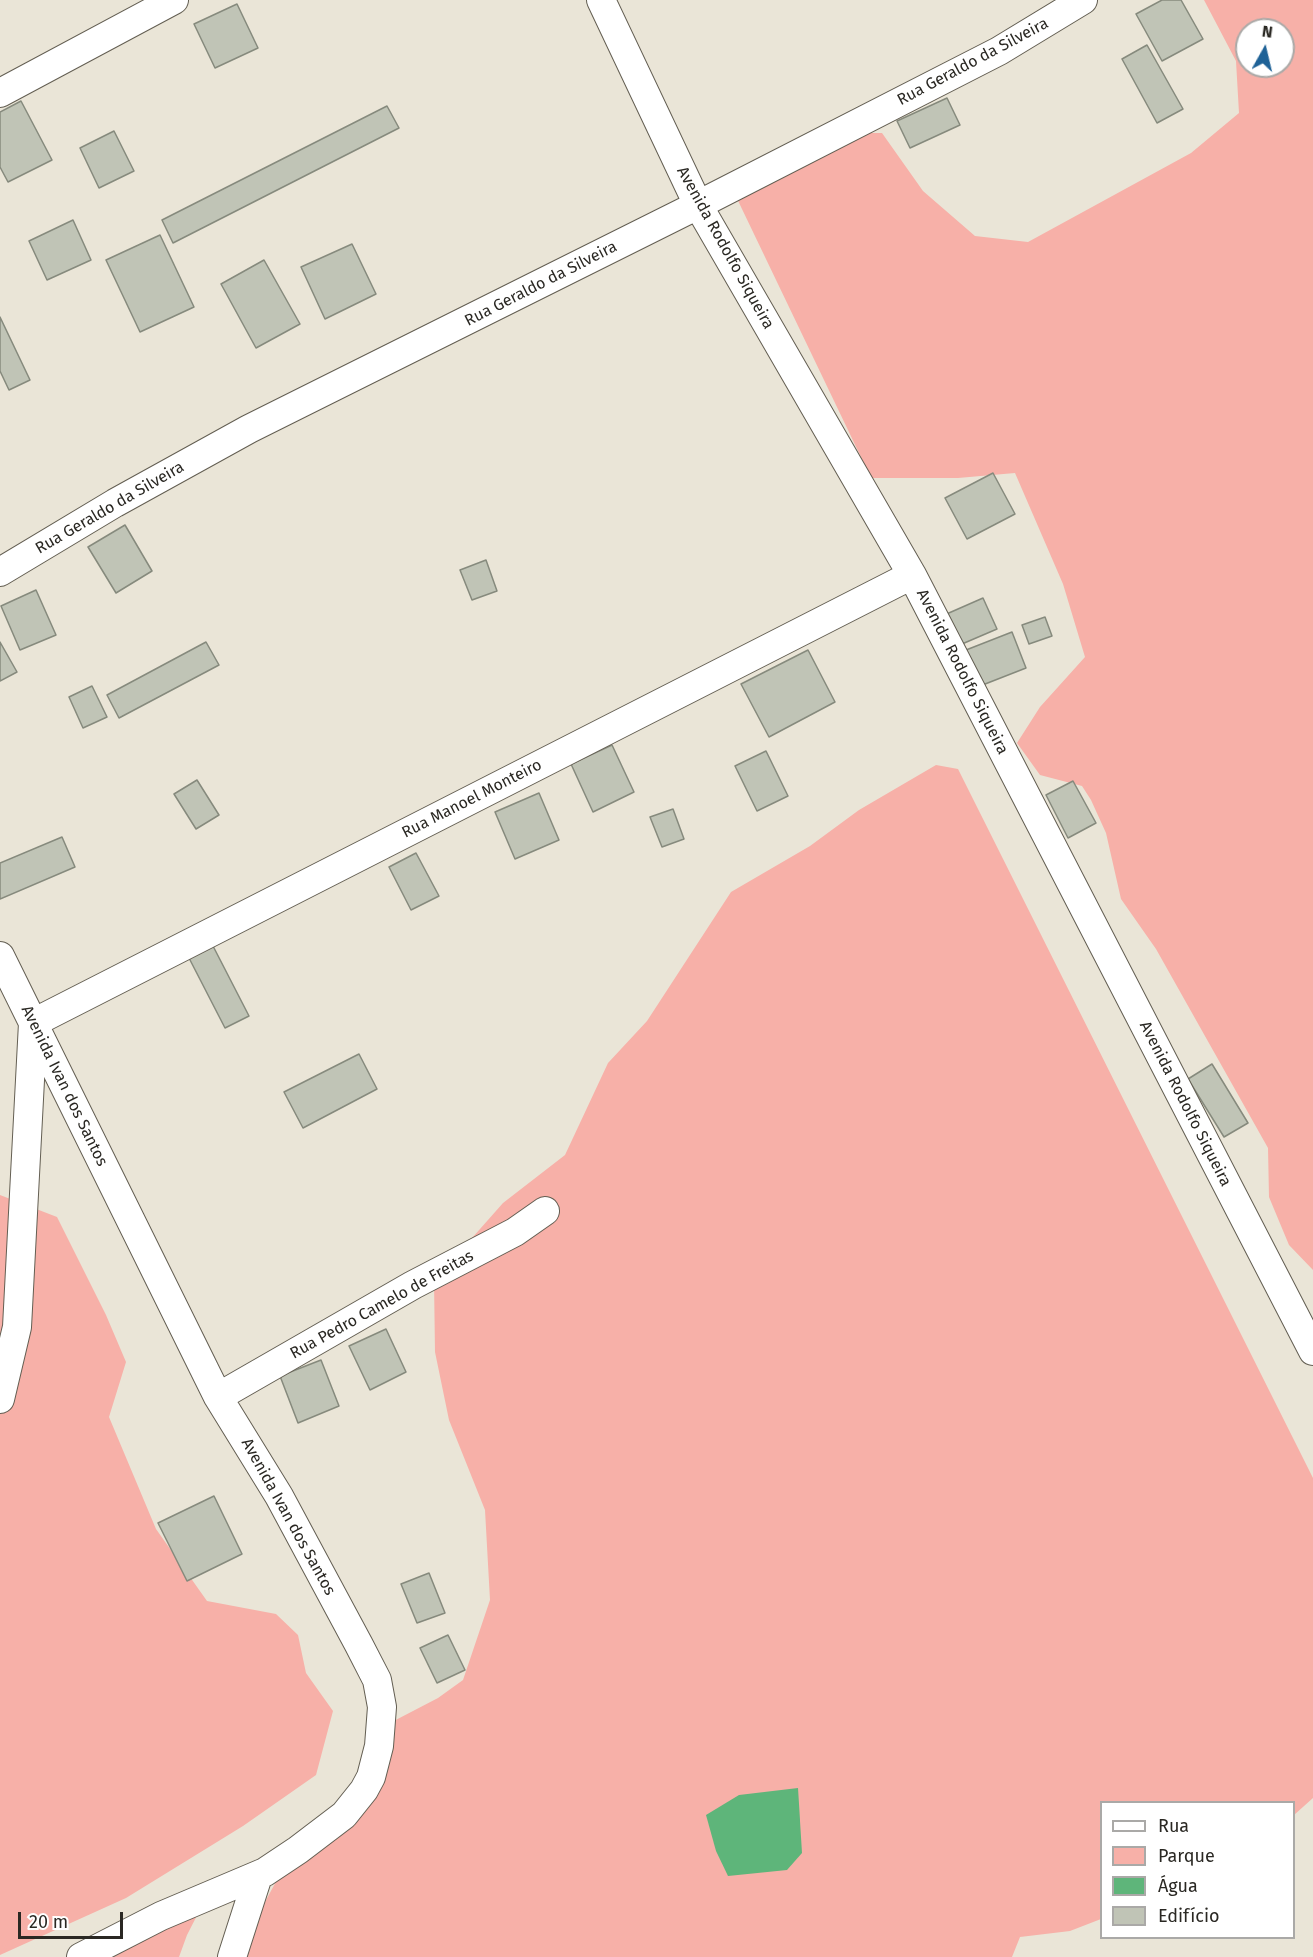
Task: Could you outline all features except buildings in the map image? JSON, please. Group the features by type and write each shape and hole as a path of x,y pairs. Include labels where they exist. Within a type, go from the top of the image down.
{"street":[{"path":"0,93 174,0"},
{"name":"Avenida Rodolfo Siqueira","path":"601,0 698,205 912,575 1313,1351"},
{"name":"Rua Geraldo da Silveira","path":"0,572 115,503 249,429 698,205 999,51 1083,0"},
{"name":"Rua Manoel Monteiro","path":"33,1023 912,575"},
{"name":"Avenida Ivan dos Santos","path":"0,956 218,1397 279,1497 377,1680 382,1707 379,1746 371,1777 344,1815 308,1843 258,1876 161,1916 81,1957"},
{"path":"0,1398 17,1327 33,1023"},
{"name":"Rua Pedro Camelo de Freitas","path":"218,1397 413,1285 514,1232 545,1211"},
{"path":"232,1957 258,1876"}],"green space":[{"path":"1204,0 1313,0 1313,1270 1289,1245 1269,1197 1268,1148 1156,949 1121,899 1106,833 1091,800 1082,786 1040,775 1017,743 1040,707 1085,657 1063,584 1015,473 958,478 871,478 730,184 836,133 882,133 923,191 975,236 1028,242 1191,153 1239,113 1237,78 1295,78 1295,18 1235,18 1235,59"},
{"path":"936,765 958,769 1313,1478 1313,1798 1295,1814 1295,1801 1100,1801 1100,1919 1070,1931 1020,1937 1012,1957 235,1957 284,1867 343,1804 388,1724 438,1698 463,1680 490,1600 485,1510 449,1420 435,1352 434,1281 503,1203 565,1155 608,1063 647,1021 731,892 810,846 859,810"},
{"path":"0,1195 57,1217 106,1315 126,1362 109,1417 156,1529 207,1601 276,1614 298,1635 306,1673 333,1711 316,1775 243,1826 126,1898 0,1955"},
{"path":"208,1894 187,1935 179,1957 90,1957"}],"water":[{"path":"798,1788 802,1853 787,1870 728,1876 716,1851 706,1815 739,1795"}]}
